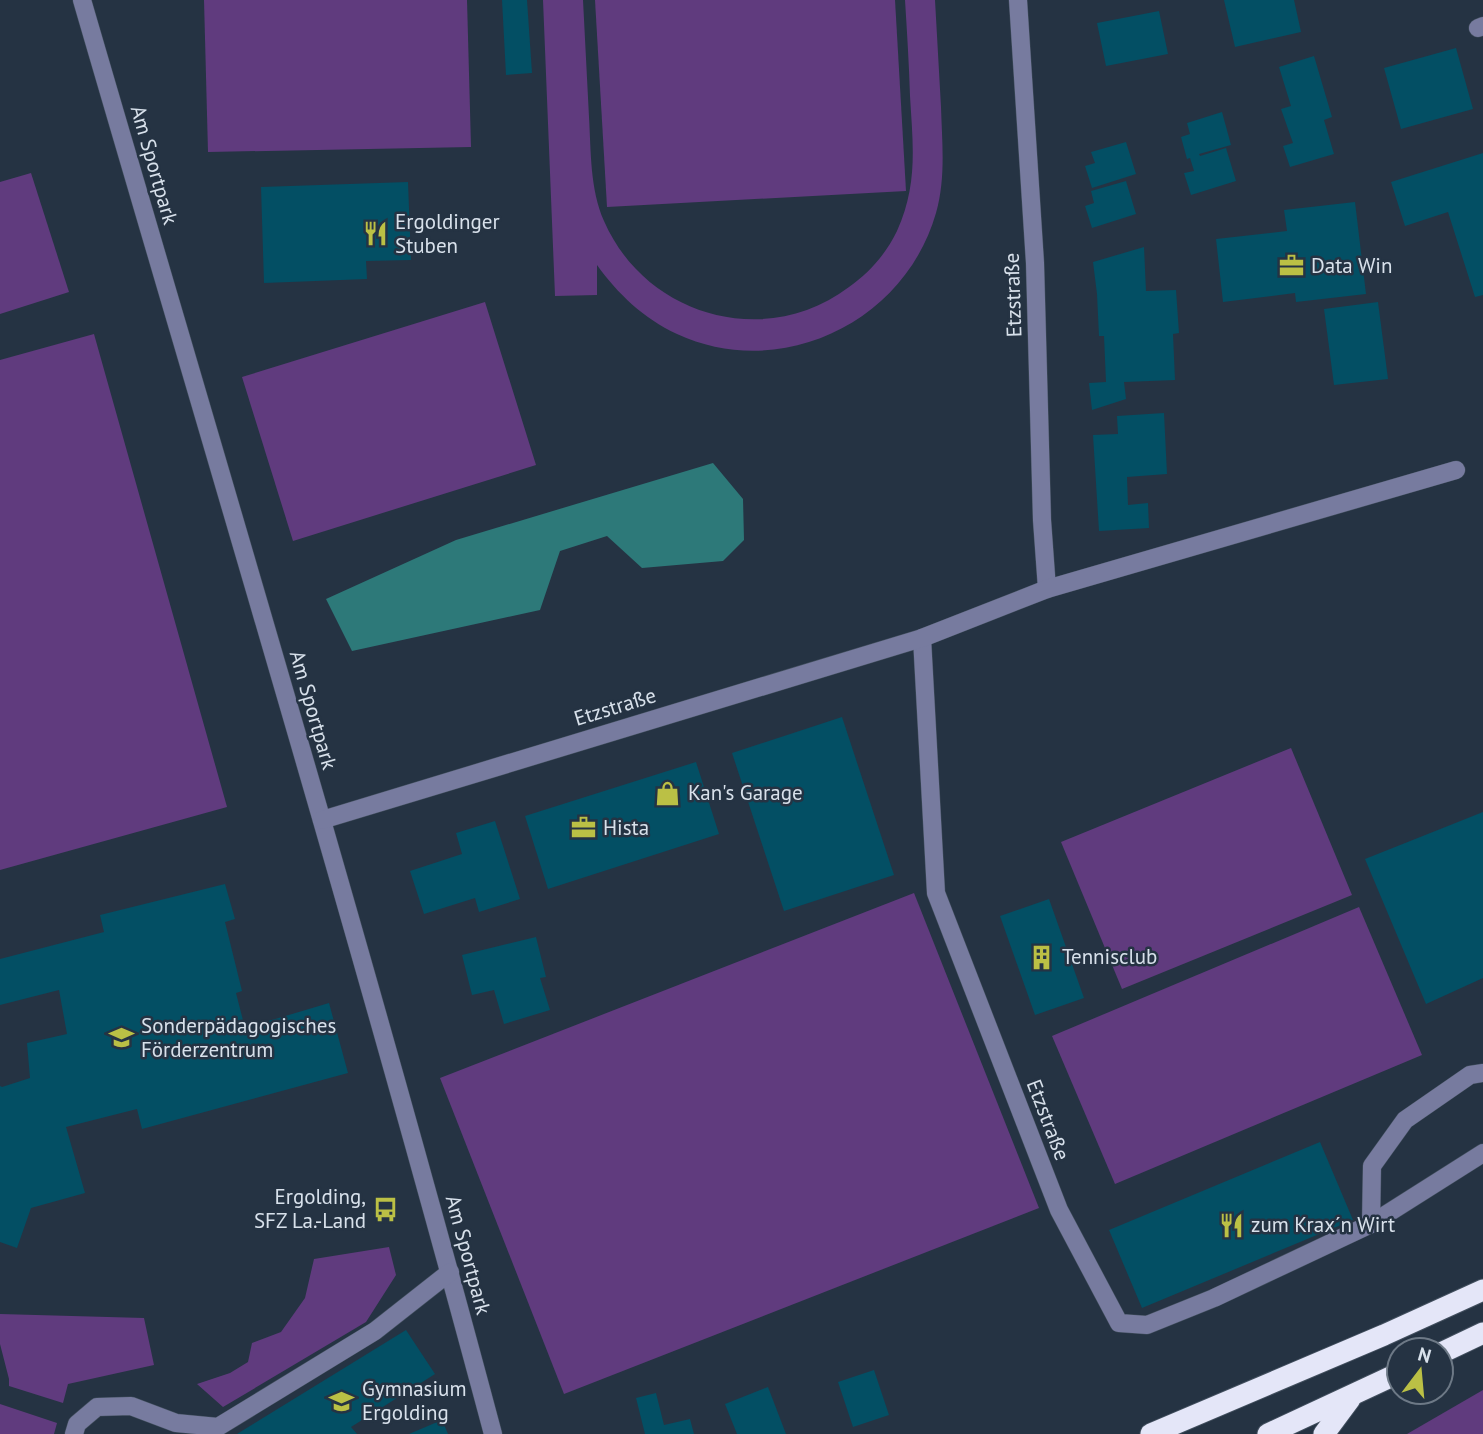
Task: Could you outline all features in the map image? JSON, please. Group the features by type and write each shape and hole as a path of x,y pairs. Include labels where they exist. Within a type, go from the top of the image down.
{"highway":[{"path":"1152,1434 1483,1290"},
{"path":"1455,1346 1483,1333"},
{"path":"1268,1434 1385,1380"},
{"path":"1324,1434 1352,1396"}],"street":[{"name":"Am Sportpark","path":"82,0 322,820 493,1434"},
{"name":"Etzstraße","path":"1018,0 1035,263 1042,520 1047,589"},
{"name":"Etzstraße","path":"322,820 922,638 1047,589 1456,470"},
{"name":"Etzstraße","path":"922,638 936,893 1059,1210 1119,1323 1147,1325 1214,1298 1371,1224"},
{"path":"1371,1224 1373,1166 1405,1120 1470,1075 1483,1073"},
{"path":"1371,1224 1483,1153"},
{"path":"74,1434 77,1424 97,1407 131,1406 176,1423 218,1427 374,1331 450,1272"}],"shaded area":[{"path":"204,0 467,0 471,147 208,152"},
{"path":"543,0 583,0 594,183 599,209 623,254 648,281 678,301 711,314 746,319 782,317 816,306 863,276 893,239 904,214 912,165 905,0 935,0 941,107 941,187 936,213 920,251 897,285 868,312 834,332 796,346 757,351 717,347 665,328 632,304 597,265 597,295 555,296"},
{"path":"595,0 895,0 906,191 607,207"},
{"path":"31,173 69,292 0,314 0,182"},
{"path":"485,302 536,465 293,541 242,377"},
{"path":"94,334 227,807 0,870 0,360"},
{"path":"713,463 743,499 744,540 723,561 642,568 607,536 560,551 540,610 352,651 326,599 456,540"},
{"path":"1291,748 1352,895 1122,989 1061,842"},
{"path":"914,893 1039,1208 564,1394 440,1078"},
{"path":"1359,907 1422,1055 1115,1184 1052,1036"},
{"path":"389,1247 396,1275 366,1322 223,1407 197,1384 230,1373 248,1362 252,1343 281,1332 305,1298 314,1259"},
{"path":"0,1314 144,1318 154,1365 68,1384 63,1403 9,1386 0,1344"},
{"path":"1483,1390 1483,1434 1407,1434"},
{"path":"0,1404 57,1423 54,1434 0,1434"}],"building":[{"path":"502,0 527,0 532,73 506,75"},
{"path":"1224,0 1294,0 1301,32 1235,47"},
{"path":"1159,11 1168,54 1106,66 1097,23"},
{"path":"1456,48 1473,109 1401,129 1384,68"},
{"path":"1314,56 1332,117 1324,120 1334,154 1290,167 1283,146 1293,143 1281,109 1291,106 1279,67"},
{"path":"1222,112 1231,145 1199,154 1200,156 1226,148 1236,181 1191,195 1184,173 1194,171 1190,158 1187,159 1181,137 1190,134 1187,123"},
{"path":"1126,142 1136,174 1092,188 1085,166 1095,163 1091,152"},
{"path":"1483,153 1483,295 1475,297 1448,212 1405,226 1391,182"},
{"path":"1126,181 1136,214 1092,228 1085,206 1094,203 1091,191"},
{"path":"408,182 411,260 366,261 367,279 264,283 261,187"},
{"name":"Data Win","path":"1355,202 1366,294 1296,302 1295,293 1223,302 1216,239 1287,231 1284,210"},
{"path":"1144,247 1146,291 1176,290 1179,333 1173,334 1175,380 1124,382 1126,399 1092,410 1089,383 1106,382 1104,336 1099,336 1093,262"},
{"path":"1378,302 1388,379 1334,385 1324,309"},
{"path":"1164,413 1167,474 1127,477 1128,505 1148,503 1149,528 1099,531 1093,435 1118,434 1117,416"},
{"path":"842,717 894,875 784,911 732,753"},
{"path":"696,762 719,834 548,889 525,816"},
{"path":"1483,812 1483,978 1426,1004 1365,859"},
{"path":"495,821 520,899 479,912 475,898 424,914 410,871 462,854 456,833"},
{"path":"225,884 235,919 225,922 242,991 236,993 245,1028 329,1003 348,1073 142,1129 137,1109 66,1127 85,1193 31,1208 17,1248 0,1242 0,1086 30,1078 27,1043 67,1034 59,990 0,1005 0,959 104,932 100,915"},
{"name":"Tennisclub","path":"1049,899 1084,998 1035,1015 1000,916"},
{"path":"536,937 546,977 540,978 550,1010 504,1024 494,990 472,995 462,955"},
{"name":"zum Krax´n Wirt","path":"1320,1142 1353,1220 1142,1308 1109,1230"},
{"name":"Gymnasium Ergolding","path":"406,1330 435,1374 351,1427 357,1434 237,1434"},
{"path":"874,1370 889,1415 853,1427 838,1382"},
{"path":"768,1387 786,1434 737,1434 725,1404"},
{"path":"656,1393 664,1425 690,1419 694,1434 645,1434 636,1398"},
{"name":"Gymnasium Ergolding","path":"442,1420 448,1434 409,1434"}],"place":[{"name":"Ergoldinger Stuben","path":"375,234"},
{"name":"Data Win","path":"1291,266"},
{"name":"Kan's Garage","path":"668,793"},
{"name":"Hista","path":"583,828"},
{"name":"Tennisclub","path":"1042,957"},
{"name":"Sonderpädagogisches Förderzentrum","path":"121,1038"},
{"name":"Ergolding, SFZ La.-Land","path":"386,1209"},
{"name":"zum Krax´n Wirt","path":"1231,1225"},
{"name":"Gymnasium Ergolding","path":"342,1401"}]}
